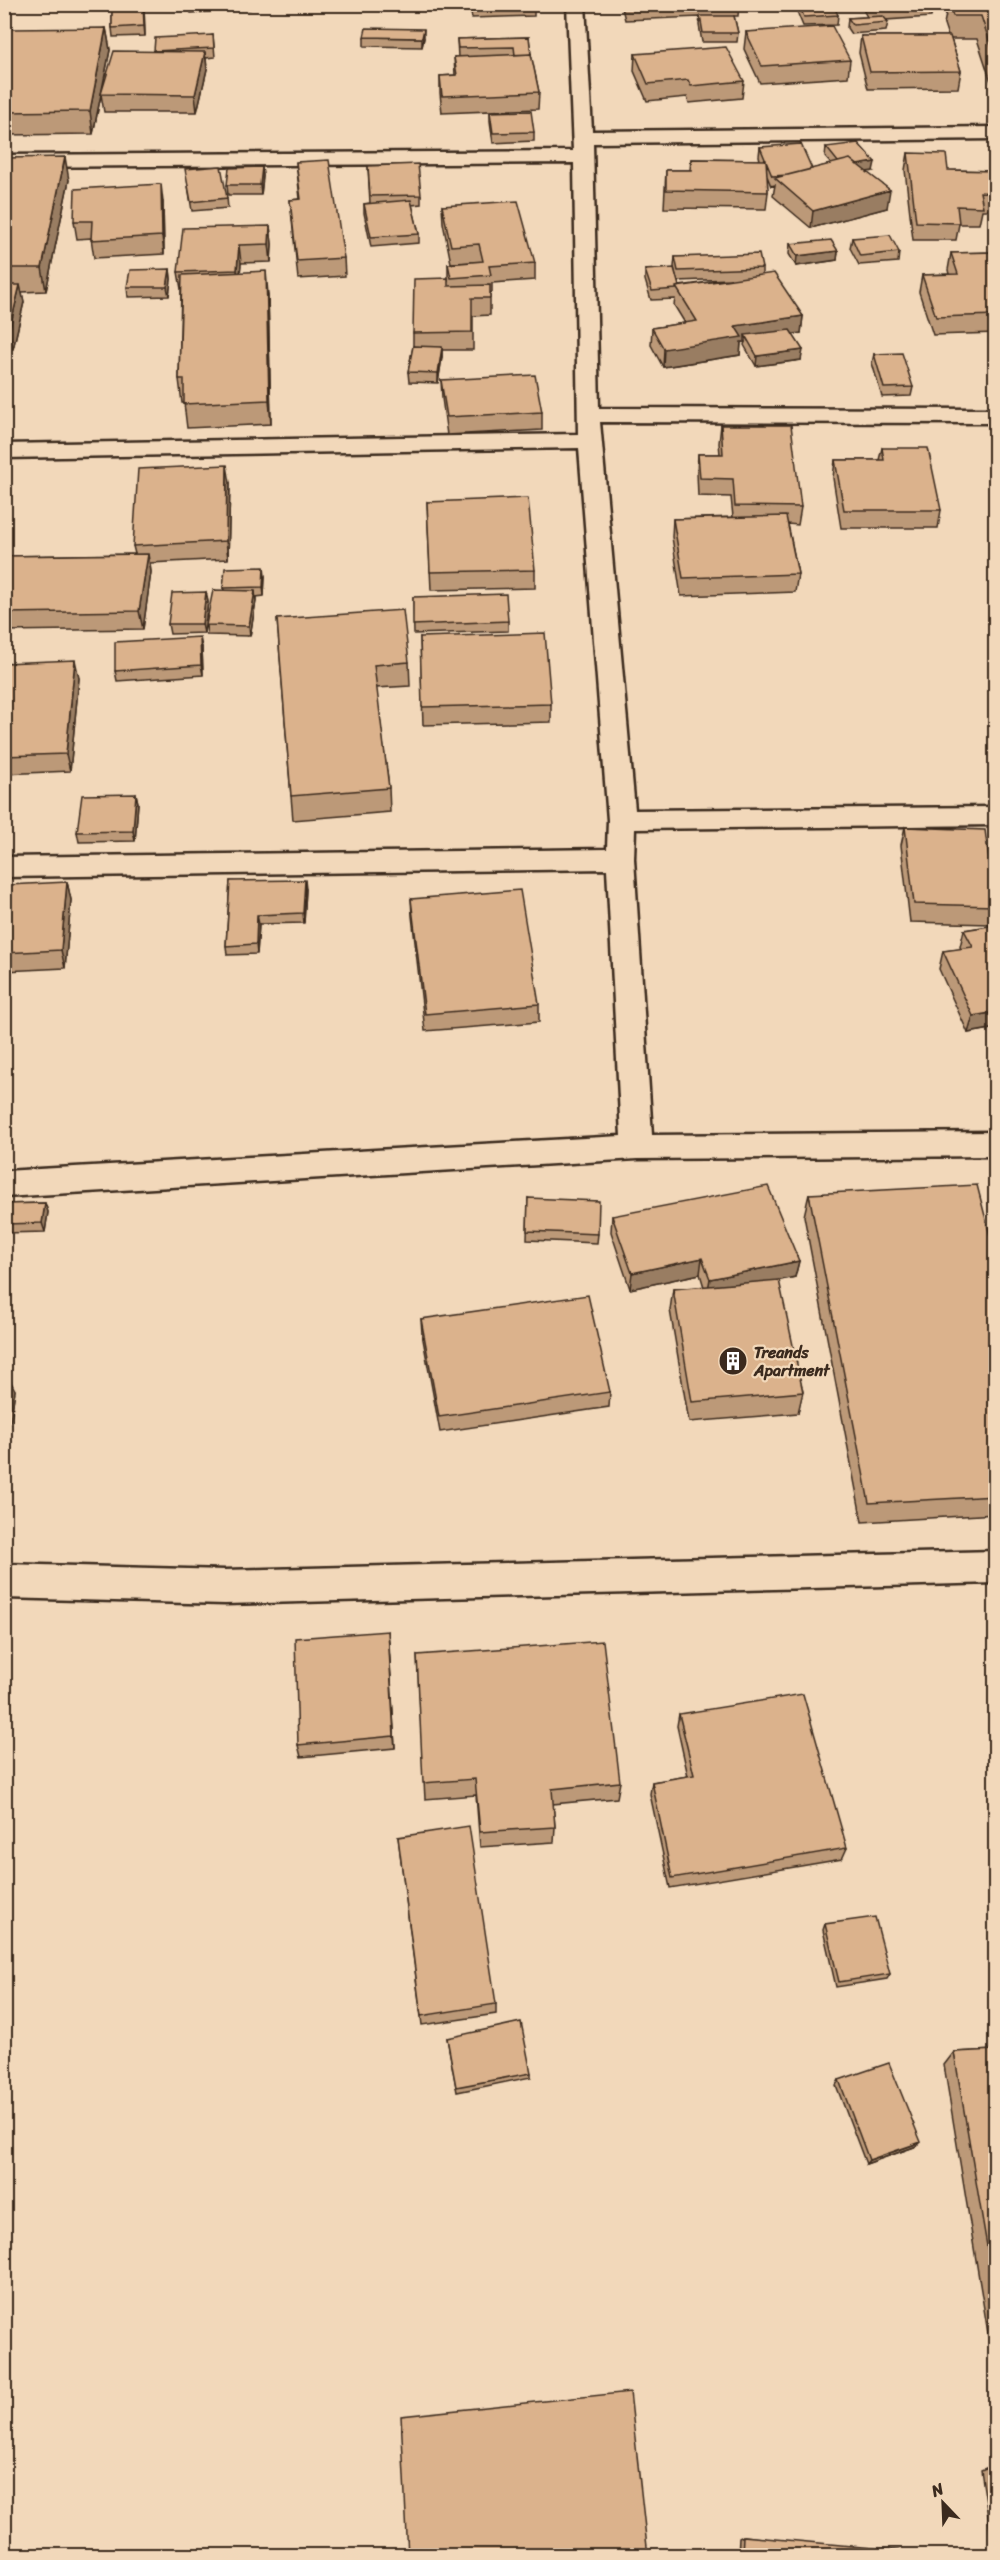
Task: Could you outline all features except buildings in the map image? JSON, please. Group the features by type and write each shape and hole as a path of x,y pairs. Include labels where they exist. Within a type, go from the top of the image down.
{"street":[{"path":"576,4 589,441 622,820 620,859 637,1147"},
{"path":"4,161 582,147 996,133"},
{"path":"588,415 996,416"},
{"path":"4,451 589,441"},
{"path":"622,820 996,816"},
{"path":"4,867 620,859"},
{"path":"4,1184 637,1147 996,1144"},
{"path":"4,1581 225,1587 996,1568"}],"place":[{"name":"Treands Apartment","path":"733,1361"}]}
